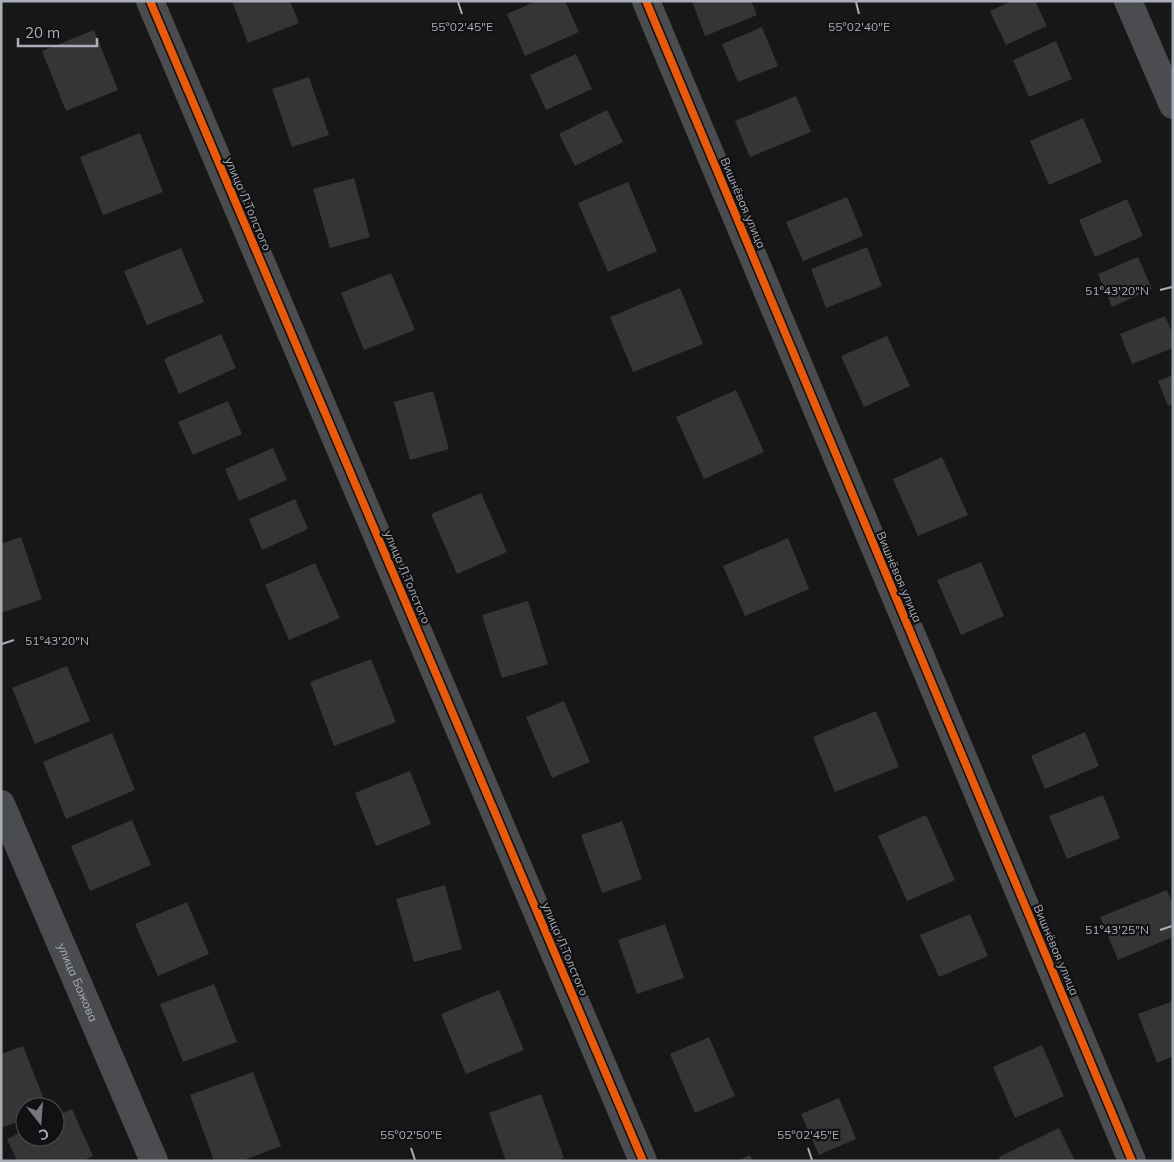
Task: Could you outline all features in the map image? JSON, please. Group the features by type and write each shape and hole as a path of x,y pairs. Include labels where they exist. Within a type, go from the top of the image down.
{"street":[{"name":"улица Л.Толстого","path":"150,1 643,1161"},
{"name":"Вишнёвая улица","path":"646,1 1132,1161"},
{"path":"1128,1 1173,105"},
{"name":"улица Бажова","path":"1,804 154,1161"}],"building":[{"path":"232,1 290,1 299,23 248,43"},
{"path":"536,1 565,1 579,32 525,56 507,14"},
{"path":"692,1 751,1 757,15 705,36"},
{"path":"1012,1 1035,1 1047,26 1006,45 990,11"},
{"path":"762,27 778,66 738,82 722,44"},
{"path":"94,30 118,90 66,111 42,51"},
{"path":"1056,41 1072,79 1029,97 1013,60"},
{"path":"576,54 592,89 546,110 530,75"},
{"path":"309,77 329,135 292,147 272,89"},
{"path":"796,96 811,132 750,157 735,121"},
{"path":"607,110 623,142 575,166 559,134"},
{"path":"1083,118 1102,162 1049,185 1030,141"},
{"path":"140,133 163,192 103,215 80,157"},
{"path":"354,178 370,237 330,248 313,189"},
{"path":"628,182 657,251 608,272 578,203"},
{"path":"847,197 863,236 803,261 786,222"},
{"path":"1127,199 1143,236 1095,257 1079,220"},
{"path":"867,247 882,286 826,308 811,269"},
{"path":"181,248 204,302 147,325 124,271"},
{"path":"1138,257 1152,289 1112,307 1098,274"},
{"path":"391,273 415,330 364,350 341,293"},
{"path":"680,288 703,344 633,372 610,317"},
{"path":"1165,316 1173,334 1173,348 1132,364 1120,334"},
{"path":"221,334 236,368 179,394 164,359"},
{"path":"887,336 910,386 864,407 841,356"},
{"path":"1173,375 1173,404 1168,406 1158,381"},
{"path":"736,390 764,452 704,479 676,417"},
{"path":"433,391 449,449 410,460 394,402"},
{"path":"228,401 242,434 193,455 178,422"},
{"path":"273,448 287,480 239,501 225,469"},
{"path":"942,457 968,515 918,536 893,479"},
{"path":"481,493 507,552 457,574 431,514"},
{"path":"295,499 308,529 262,550 249,519"},
{"path":"21,537 42,599 1,613 1,544"},
{"path":"788,538 809,589 745,616 723,566"},
{"path":"981,562 1004,616 961,635 937,580"},
{"path":"315,563 340,618 289,640 265,585"},
{"path":"528,601 548,664 502,678 482,615"},
{"path":"371,659 396,722 334,746 310,682"},
{"path":"67,666 90,721 35,744 12,688"},
{"path":"564,701 590,762 552,778 526,717"},
{"path":"876,711 899,767 835,792 813,737"},
{"path":"1085,732 1099,766 1045,789 1031,756"},
{"path":"112,733 135,790 66,819 43,762"},
{"path":"410,771 431,824 376,846 355,793"},
{"path":"1103,795 1120,838 1067,859 1049,816"},
{"path":"926,815 955,880 907,901 878,836"},
{"path":"132,820 151,865 90,891 71,846"},
{"path":"622,821 642,879 602,893 581,835"},
{"path":"445,885 462,949 414,962 396,899"},
{"path":"1167,890 1173,905 1173,937 1118,960 1100,917"},
{"path":"187,902 209,954 158,976 135,924"},
{"path":"970,914 988,956 939,977 920,935"},
{"path":"665,924 684,978 637,994 618,940"},
{"path":"214,984 237,1042 183,1062 160,1004"},
{"path":"499,990 524,1050 466,1074 441,1014"},
{"path":"1173,1001 1173,1056 1157,1063 1138,1014"},
{"path":"709,1037 735,1096 695,1113 670,1054"},
{"path":"1042,1045 1064,1096 1015,1118 993,1067"},
{"path":"23,1046 43,1097 15,1097 15,1123 1,1128 1,1054"},
{"path":"253,1072 281,1146 242,1161 214,1161 190,1095"},
{"path":"541,1094 564,1158 557,1161 506,1161 489,1113"},
{"path":"839,1098 856,1139 819,1155 801,1114"},
{"path":"72,1109 93,1156 83,1161 17,1161 7,1139 15,1135 15,1147 65,1147 65,1112"},
{"path":"1059,1128 1075,1161 1000,1161 999,1157"},
{"path":"750,1155 753,1161 736,1161"}],"cycle path":[{"path":"150,1 643,1161"},
{"path":"646,1 1132,1161"}]}
